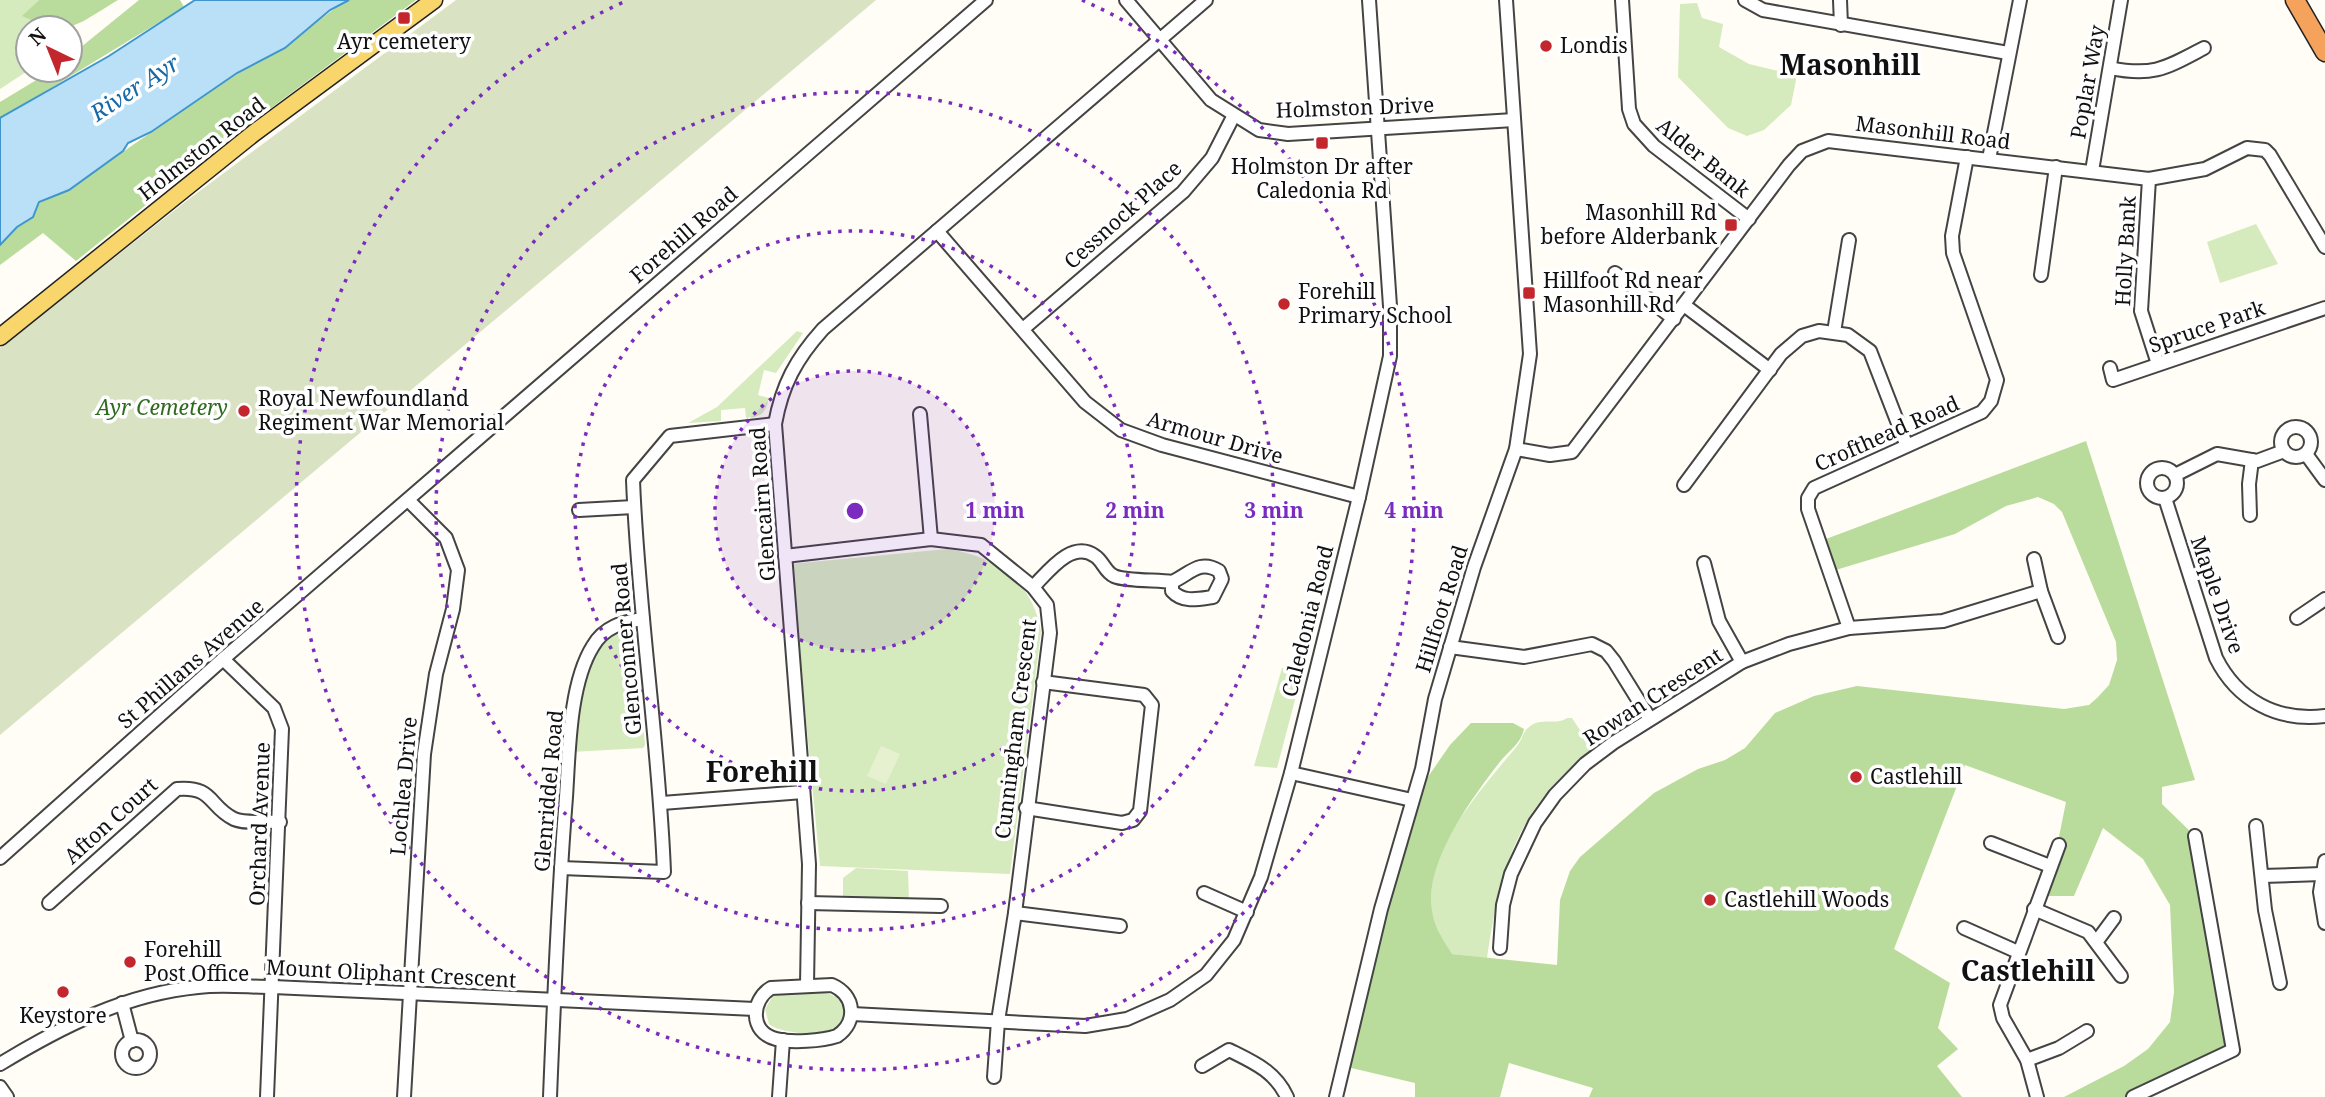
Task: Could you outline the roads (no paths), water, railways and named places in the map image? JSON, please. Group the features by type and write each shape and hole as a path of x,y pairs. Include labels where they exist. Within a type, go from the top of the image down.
{"highway":[{"path":"2295,0 2325,52"}],"main road":[{"name":"Holmston Road","path":"0,337 254,133 434,0"}],"street":[{"name":"Forehill Road","path":"408,499 986,0"},
{"name":"Holmston Drive","path":"1126,0 1210,100 1233,117 1258,130 1288,134 1514,120"},
{"name":"Glencairn Road","path":"807,985 809,864 775,424 780,396 790,370 805,348 823,329 1206,0"},
{"name":"Caledonia Road","path":"852,1014 1085,1026 1127,1019 1170,1000 1206,975 1234,940 1261,877 1291,773 1359,497 1390,356 1390,306 1380,129 1369,0"},
{"name":"Hillfoot Road","path":"1336,1097 1381,909 1422,769 1435,699 1474,567 1516,449 1531,354 1506,0"},
{"name":"Alder Bank","path":"1622,0 1629,109 1634,124 1654,146 1749,219"},
{"path":"1745,0 1763,10 2008,53"},
{"path":"1840,0 1841,24"},
{"path":"1989,159 2020,0"},
{"name":"Poplar Way","path":"2092,171 2121,0"},
{"path":"2110,68 2136,73 2162,71 2204,48"},
{"name":"Cessnock Place","path":"1023,329 1183,192 1212,158 1233,117"},
{"name":"Masonhill Road","path":"1516,449 1550,455 1572,452 1802,151 1828,141 2149,179 2205,169 2247,148 2265,150 2325,247"},
{"name":"Crofthead Road","path":"1849,628 1811,523 1808,498 1814,488 1906,444 1982,412 1995,392 1997,380 1953,253 1952,236 1968,157"},
{"path":"2041,275 2056,167"},
{"name":"Holly Bank","path":"2149,179 2141,311 2158,363"},
{"name":"Armour Drive","path":"937,231 1085,401 1121,430 1162,445 1359,497"},
{"path":"1834,332 1849,240"},
{"path":"1615,273 1674,318"},
{"path":"1684,305 1770,370"},
{"name":"Spruce Park","path":"2110,368 2113,380 2325,308"},
{"path":"1684,485 1781,354 1802,336 1834,332 1849,335 1870,351 1906,444"},
{"path":"920,414 931,539"},
{"name":"Glenconner Road","path":"561,868 664,872 662,803 643,619 633,480 670,436 775,424"},
{"path":"2284,451 2282,436 2288,429 2298,426 2310,435 2311,445 2305,454 2325,480"},
{"name":"Maple Drive","path":"2305,454 2294,457 2284,451 2268,459 2252,460 2217,454 2203,458 2175,475 2161,468 2148,477 2150,492 2165,498 2216,658 2224,675 2252,702 2270,711 2309,718 2325,716"},
{"path":"2250,515 2249,484 2252,460"},
{"path":"2165,498 2176,489 2175,475"},
{"name":"St Phillans Avenue","path":"0,858 408,499"},
{"name":"Lochlea Drive","path":"404,1097 424,754 436,674 453,609 458,570 446,538 408,499"},
{"path":"579,510 634,507"},
{"name":"Cunningham Crescent","path":"785,556 931,539 981,545 1033,587 1047,605 1051,617 993,1077"},
{"path":"1033,587 1070,553 1083,551 1096,556 1110,574 1122,579 1141,577 1172,582"},
{"path":"2034,559 2041,591 2058,637"},
{"name":"Rowan Crescent","path":"1704,563 1719,621 1742,662"},
{"name":"Rowan Crescent","path":"1500,948 1503,905 1511,874 1535,823 1555,795 1585,764 1650,719 1742,662 1849,628 1943,621 2041,591"},
{"path":"2297,618 2325,599"},
{"name":"Glenriddel Road","path":"550,1097 570,747 586,662 603,632 643,619"},
{"path":"1450,648 1524,657 1592,644 1606,651 1614,661 1650,719"},
{"name":"Orchard Avenue","path":"223,659 274,708 282,729 267,1097"},
{"path":"1026,808 1122,823 1133,821 1140,811 1152,705 1149,700 1144,695 1043,682"},
{"path":"1291,773 1412,800"},
{"name":"Afton Court","path":"49,903 177,789 194,788 207,793 232,818 280,822"},
{"path":"662,803 803,792"},
{"path":"2256,826 2268,932 2280,983"},
{"path":"2133,1097 2233,1050 2195,836"},
{"path":"1991,843 2050,866"},
{"path":"2037,1097 2026,1060 2003,1018 2000,1005 2059,845"},
{"path":"2325,861 2320,892 2325,923"},
{"path":"2262,876 2322,874"},
{"path":"1204,893 1247,912"},
{"path":"808,903 941,906"},
{"path":"2034,909 2088,932 2121,976"},
{"path":"1015,913 1121,926"},
{"path":"2097,941 2114,918"},
{"path":"1964,928 2018,952"},
{"path":"832,985 842,990 850,1001 852,1014 846,1028 837,1036 783,1040 770,1037 761,1029 755,1009 761,996 771,988 832,985"},
{"name":"Mount Oliphant Crescent","path":"0,1064 51,1033 122,1003 197,987 273,987 755,1009"},
{"path":"122,1003 132,1041"},
{"path":"2026,1060 2059,1048 2087,1031"},
{"path":"779,1097 783,1040"},
{"path":"1202,1066 1229,1050 1265,1068 1280,1083 1287,1097"},
{"path":"0,1087 7,1097"}],"water":[{"name":"River Ayr","path":"195,0 349,0 330,10 285,48 237,73 151,132 128,143 123,151 69,190 39,202 33,217 17,227 0,245 0,118 60,84 84,84 84,70"}],"place":[{"name":"Ayr cemetery","path":"404,18"},
{"name":"Londis","path":"1546,46"},
{"name":"Holmston Dr after Caledonia Rd","path":"1322,143"},
{"name":"Masonhill Rd before Alderbank","path":"1731,225"},
{"name":"Hillfoot Rd near Masonhill Rd","path":"1529,293"},
{"name":"Forehill Primary School","path":"1284,304"},
{"name":"Royal Newfoundland Regiment War Memorial","path":"244,411"},
{"name":"Castlehill","path":"1856,777"},
{"name":"Castlehill Woods","path":"1710,900"},
{"name":"Forehill Post Office","path":"130,962"},
{"name":"Keystore","path":"63,992"}],"district":[{"name":"Masonhill","path":"1850,65"},
{"name":"Forehill","path":"762,772"},
{"name":"Castlehill","path":"2028,971"}],"park label":[{"name":"Ayr Cemetery","path":"162,408"}]}
